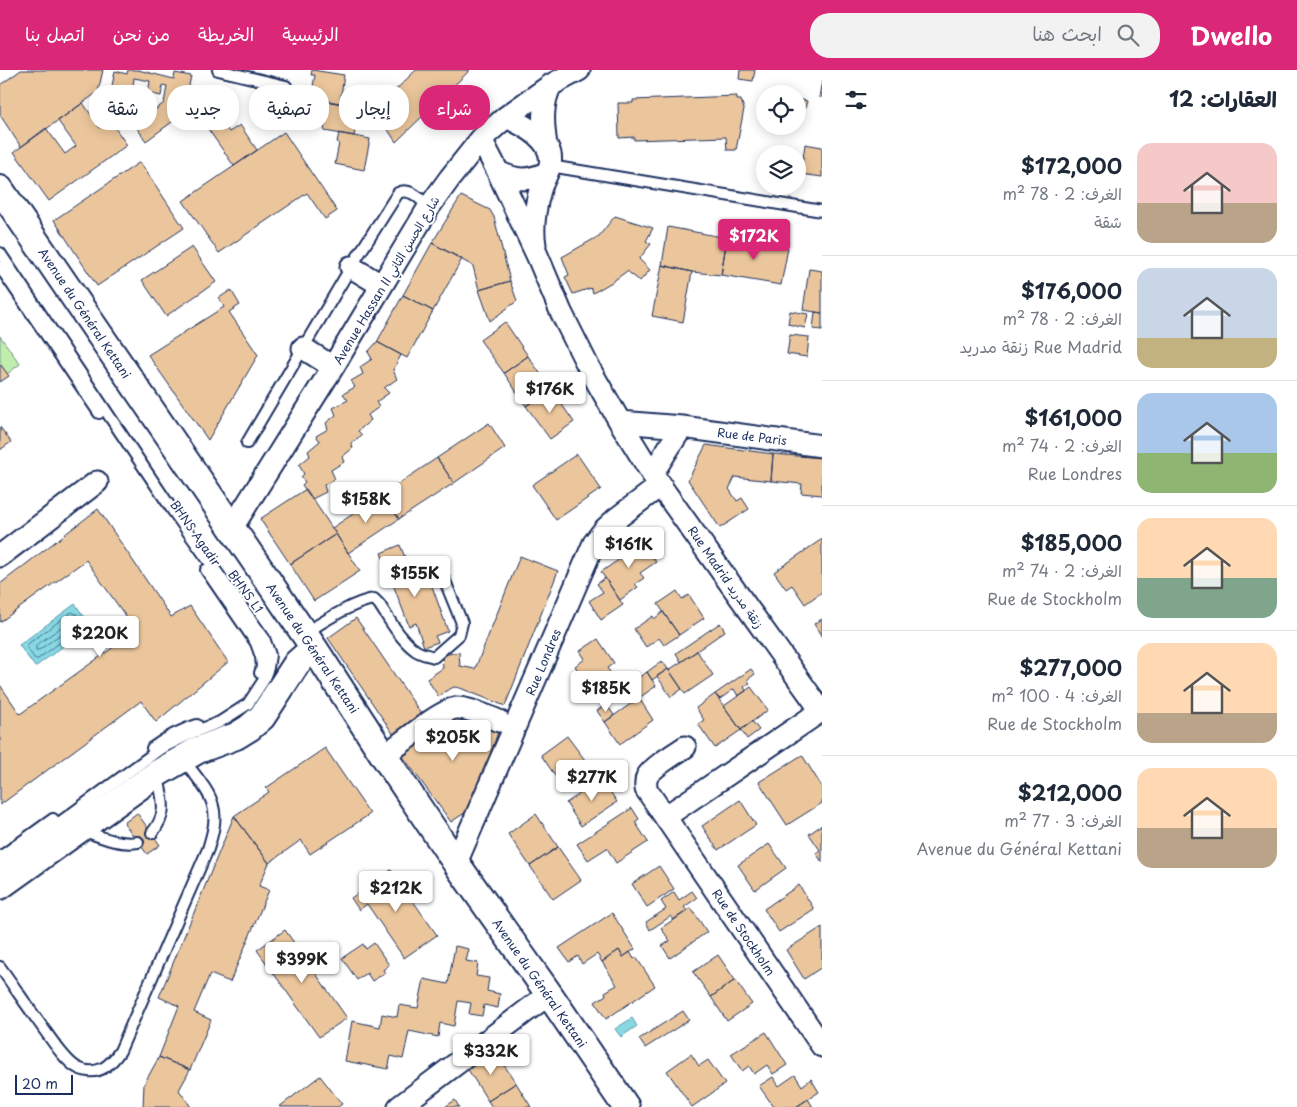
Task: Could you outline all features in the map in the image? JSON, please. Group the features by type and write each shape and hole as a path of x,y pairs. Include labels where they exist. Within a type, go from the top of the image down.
{"street":[{"name":"Avenue Hassan II شارع الحسن الثاني","path":"232,528 333,367 429,207 481,139 506,117 551,86 580,70"},
{"name":"Rue Madrid زنقة مدريد","path":"537,255 534,221 538,196 550,159 544,128 544,111 546,94 551,86"},
{"path":"506,117 528,128 546,144"},
{"name":"Rue Madrid زنقة مدريد","path":"481,139 537,255 577,344 620,422 657,479 822,712"},
{"path":"498,172 522,180 535,178 548,170"},
{"name":"Avenue du Général Kettani","path":"0,189 309,641 456,863 626,1107"},
{"path":"351,266 381,285"},
{"path":"303,348 333,367"},
{"name":"Rue de Paris","path":"620,422 682,427 822,446"},
{"path":"657,479 682,427"},
{"name":"Rue Londres","path":"456,863 594,543 604,530 657,479"},
{"path":"0,556 97,482"},
{"path":"0,886 158,773 198,750 236,736 249,728 262,717 309,641"},
{"path":"384,756 442,713 457,707 499,721"},
{"path":"665,817 822,712"},
{"name":"Rue de Stockholm","path":"685,747 648,775 646,789 822,1046"},
{"path":"399,1107 549,994"}],"lane":[{"path":"218,70 282,85"},
{"path":"548,170 822,211"},
{"path":"247,444 351,266 398,194 408,191 429,207"},
{"name":"BHNS L1","path":"0,253 173,511 264,638 270,655 263,681 248,704 220,722 194,732 160,749 0,866"},
{"name":"BHNS Agadir","path":"0,267 256,643 262,657 260,676 244,699 231,709 206,722 181,730 166,738 0,857"},
{"path":"309,641 329,618 366,600 374,599 402,637 415,650 434,657 459,635 462,623 438,564"},
{"path":"0,967 67,1060 77,1068 90,1071 102,1069 113,1062 120,1051 208,849 213,831 214,807 209,793 183,758"},
{"path":"152,834 159,824 163,810 158,773"},
{"path":"79,829 113,841 128,844 138,842"}],"green space":[{"path":"0,336 20,364 7,374 0,364"}],"water":[{"path":"75,604 91,626 35,667 19,645"},
{"path":"632,1018 637,1026 621,1037 615,1029"}],"building":[{"path":"21,70 103,70 100,85 89,85 89,98 21,147 0,115 0,85"},
{"path":"128,70 138,70 174,79 175,73 191,76 189,85 163,85 161,96 157,95 157,85 149,85 150,81 134,78 133,85 112,85 115,71 127,74"},
{"path":"312,70 344,75 343,85 339,85 339,103 329,101 329,85 313,85 315,75 311,75"},
{"path":"416,70 470,70 455,85 419,85 419,120 409,129 409,85 401,85"},
{"path":"740,70 755,70 753,81 739,79"},
{"path":"822,81 822,97 819,97"},
{"path":"167,86 167,126 146,141 138,130 157,130 157,108 164,103"},
{"path":"737,96 737,100 741,100 744,109 736,150 727,150 726,137 634,140 634,137 619,138 618,103 633,103 633,100"},
{"path":"329,102 339,103 339,130 355,130 354,136 324,131 329,130"},
{"path":"83,103 89,112 89,130 116,130 127,145 49,201 14,152 46,128 65,154 76,146 58,121"},
{"path":"240,125 257,150 234,166 209,130 228,130 229,132 239,130"},
{"path":"388,130 408,130 396,142"},
{"path":"284,132 337,211 325,219 307,193 219,253 183,201"},
{"path":"339,133 370,139 364,170 335,164"},
{"path":"805,145 822,147 822,177 806,175"},
{"path":"140,162 184,228 97,286 54,220"},
{"path":"461,196 490,210 494,217 510,281 479,290 473,266 432,243"},
{"path":"615,216 653,228 646,241 651,244 639,259 650,270 640,281 627,271 593,293 591,288 573,294 565,277 569,275 562,257 599,236"},
{"path":"668,227 727,238 721,275 692,272 662,265"},
{"path":"727,238 788,248 781,285 721,275"},
{"path":"432,243 462,259 433,311 403,295"},
{"path":"192,247 216,282 166,316 142,280"},
{"path":"662,265 692,272 683,322 652,316"},
{"path":"809,269 822,271 822,313 803,310"},
{"path":"510,281 517,301 490,321 479,290"},
{"path":"231,290 240,305 229,312 258,355 208,440 148,355 224,307 219,298"},
{"path":"403,295 433,311 407,358 377,342"},
{"path":"790,311 808,314 805,328 788,324"},
{"path":"815,312 822,313 822,330 813,329"},
{"path":"505,322 528,356 504,373 480,340"},
{"path":"790,335 809,337 807,357 787,354"},
{"path":"377,342 401,355 393,370 397,379 384,388 389,393 376,402 379,407 368,415 371,420 358,431 362,435 351,443 353,448 342,457 344,462 331,470 335,479 324,485 326,492 312,499 302,485 305,482 301,477 304,474 299,465 310,456 308,451 320,441 316,436 328,429 326,423 336,415 333,408 348,400 343,394 355,387 351,381 363,374 360,367 372,359 368,352"},
{"path":"528,356 551,389 526,406 504,373"},
{"path":"0,364 9,376 0,382"},
{"path":"551,389 574,422 550,439 526,406"},
{"path":"489,423 505,448 454,483 437,458"},
{"path":"0,427 11,442 0,450"},
{"path":"706,445 773,454 771,481 735,477 729,489 737,501 742,498 749,509 720,528 688,480"},
{"path":"577,454 601,489 556,520 532,485"},
{"path":"773,454 822,458 822,495 801,493 802,484 771,481"},
{"path":"437,458 454,483 399,519 383,494"},
{"path":"306,489 336,534 290,564 260,519"},
{"path":"383,494 399,519 348,553 332,528"},
{"path":"98,509 171,617 190,606 228,662 156,722 141,701 0,805 0,685 20,714 136,631 86,560 0,622 0,584"},
{"path":"336,534 360,571 314,601 290,564"},
{"path":"644,539 653,551 650,553 656,562 640,573 644,578 635,584 638,587 620,600 601,572 627,554 625,551"},
{"path":"822,539 822,592 805,604 792,585 786,589 774,572"},
{"path":"400,545 415,583 429,578 448,631 435,636 438,642 424,647 416,623 409,626 381,553"},
{"path":"520,556 558,571 505,706 454,687 439,697 427,679 443,668 442,655 459,652 460,666 475,669"},
{"path":"605,578 623,605 601,620 589,601 603,592 597,584"},
{"path":"677,591 682,599 689,595 704,618 679,635 658,604"},
{"path":"663,612 679,635 664,645 659,638 646,647 634,629 653,616 654,619"},
{"path":"356,618 426,721 398,741 328,638"},
{"path":"822,619 822,637 814,624"},
{"path":"720,623 725,631 681,662 676,653"},
{"path":"598,639 614,663 607,668 617,682 595,697 575,666 585,659 580,651"},
{"path":"697,651 713,675 685,694 669,670"},
{"path":"662,661 668,669 652,680 647,672"},
{"path":"668,669 682,689 671,697 657,676"},
{"path":"751,669 755,674 747,680 750,683 744,687 746,691 738,696 734,689 720,699 715,694"},
{"path":"647,672 656,686 632,703 622,688"},
{"path":"751,687 768,710 741,730 724,706"},
{"path":"715,694 741,730 715,748 698,724 704,720 696,708"},
{"path":"639,698 653,720 620,744 605,722"},
{"path":"606,704 614,715 605,722 597,711"},
{"path":"459,712 498,732 472,808 451,822 401,754"},
{"path":"752,721 759,730 747,739 741,730"},
{"path":"567,736 585,760 558,780 541,755"},
{"path":"325,748 370,814 310,854 301,840 269,863 234,816 269,792 266,788"},
{"path":"802,755 822,787 822,803 787,825 759,782"},
{"path":"602,779 617,802 581,826 566,803"},
{"path":"740,800 756,825 718,850 702,826"},
{"path":"632,808 639,819 635,822 648,842 616,863 607,848 588,860 577,844"},
{"path":"137,813 160,845 147,854 124,823"},
{"path":"536,814 558,847 530,866 508,834"},
{"path":"234,816 269,863 259,886 269,890 230,982 210,974 194,1012 211,1020 190,1070 159,1057 179,1006 159,997"},
{"path":"822,825 822,862 816,853 820,850 809,834"},
{"path":"769,844 786,868 755,890 738,865"},
{"path":"558,847 581,880 553,899 530,866"},
{"path":"659,866 674,889 647,907 632,884"},
{"path":"391,870 437,935 404,958 367,904 359,910 351,898"},
{"path":"799,885 814,909 779,932 764,909"},
{"path":"692,891 697,898 684,907 687,911 674,920 671,916 650,930 646,922 666,909 661,901 674,892 679,900"},
{"path":"691,908 707,932 670,958 662,946 670,941 661,928"},
{"path":"612,913 635,949 623,957 619,950 602,962 597,954 582,964 578,956 569,962 559,948"},
{"path":"822,927 822,967 804,979 786,950"},
{"path":"285,930 347,1018 319,1037 257,950"},
{"path":"374,943 389,965 383,970 385,973 372,981 367,973 357,980 342,958 363,944 366,949"},
{"path":"455,946 469,949 466,961 478,963 476,976 489,978 487,991 500,994 498,1008 484,1005 482,1016 469,1014 471,1003 458,1001 454,1026 440,1023 438,1037 409,1031 403,1059 391,1056 388,1069 345,1061 352,1021 380,1027 382,1014 397,1017 399,1005 418,1008 424,979 448,984"},
{"path":"619,950 623,957 630,952 634,959 636,957 655,986 606,1019 595,1002 606,995 605,992 617,985 602,962"},
{"path":"718,955 735,980 711,997 693,972"},
{"path":"735,980 752,1004 727,1021 711,997"},
{"path":"683,1011 689,1020 645,1048 639,1039"},
{"path":"766,1032 787,1065 773,1074 767,1065 754,1074 749,1066 742,1071 731,1054"},
{"path":"494,1050 516,1083 488,1101 467,1068"},
{"path":"691,1054 699,1066 708,1060 725,1084 692,1107 667,1071"},
{"path":"159,1057 190,1070 179,1090 191,1107 143,1107 144,1084"},
{"path":"795,1075 802,1086 811,1079 819,1092 796,1107 774,1107 759,1086 773,1077 779,1086"},
{"path":"320,1076 342,1104 338,1107 279,1107"},
{"path":"516,1083 531,1107 492,1107 488,1101"},
{"path":"808,1099 813,1107 796,1107"},
{"path":"455,1100 459,1107 445,1107"}]}
